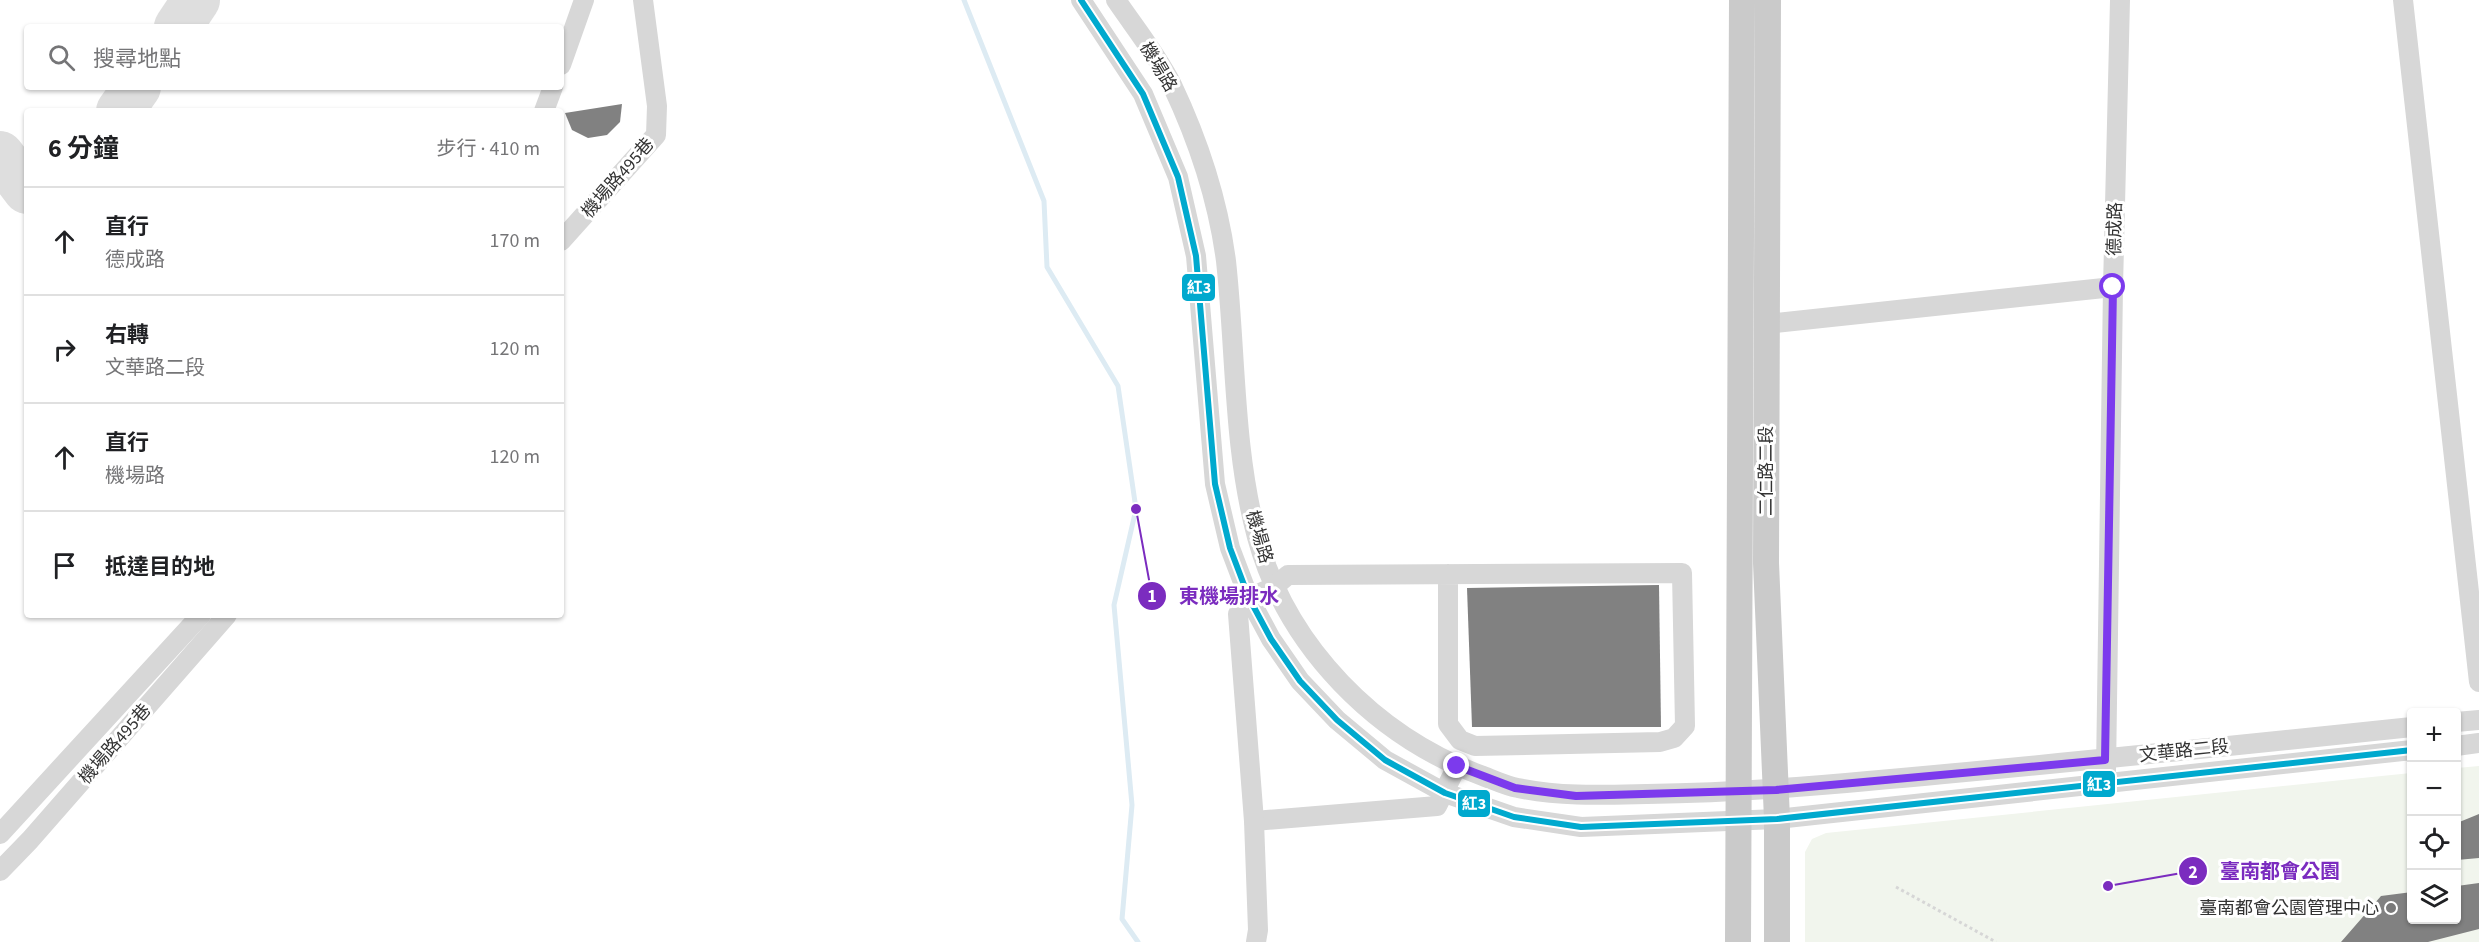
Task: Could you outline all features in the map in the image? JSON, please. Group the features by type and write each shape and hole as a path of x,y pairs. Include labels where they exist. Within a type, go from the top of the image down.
{"main road":[{"name":"二仁路二段","path":"1738,942 1742,0"},
{"name":"二仁路二段","path":"1768,0 1766,563 1777,819 1777,942"}],"street":[{"path":"564,57 584,0"},
{"name":"機場路495巷","path":"564,238 656,135 657,106 643,0"},
{"name":"機場路","path":"1081,0 1143,94 1178,177 1196,256 1215,484 1230,548 1249,598 1270,639 1300,681 1337,720 1385,760 1445,793 1514,817 1581,827 1777,819"},
{"name":"機場路","path":"1116,0 1170,82 1208,173 1225,256 1244,483 1257,538 1274,587 1303,636 1328,669 1351,694 1410,742 1457,766 1515,788 1576,796 1776,790"},
{"name":"德成路","path":"2107,782 2105,760 2113,287 2121,0"},
{"path":"2403,0 2479,682"},
{"path":"545,108 552,90"},
{"path":"1766,324 2113,287"},
{"path":"1256,942 1258,930 1254,821 1238,614 1249,598 1274,587 1288,575 1448,574 1682,573 1685,726 1674,738 1660,742 1474,746 1460,740 1448,724 1448,574"},
{"path":"0,834 198,618"},
{"name":"機場路495巷","path":"0,871 30,840 224,618"},
{"path":"2461,722 2479,720"},
{"name":"文華路二段","path":"1776,790 2105,760 2407,728"},
{"path":"2461,745 2479,743"},
{"name":"文華路二段","path":"1777,819 2407,751"},
{"path":"1254,821 1437,806 1457,766"}],"path":[{"path":"1896,887 1996,942"}],"shaded area":[{"path":"2479,766 2479,942 1805,942 1805,852 1812,839 1826,833 2407,773 2407,924 2461,924 2461,768"}],"building":[{"path":"622,104 620,122 607,135 588,138 572,130 565,113"},
{"path":"1659,585 1661,727 1472,727 1467,588"},
{"path":"2479,814 2479,858 2461,860 2461,821"},
{"name":"臺南都會公園管理中心","path":"2479,883 2479,929 2428,942 2341,942 2381,896 2407,893 2407,924 2461,924 2461,885"}],"waterway":[{"path":"964,0 1044,201 1047,267 1118,386 1136,509 1114,605 1132,805 1122,919 1138,942"}],"taxiway":[{"path":"180,24 196,0"},
{"path":"122,108 135,90"},
{"path":"0,155 24,186"}],"transit line":[{"name":"紅3","path":"1081,0 1143,94 1178,177 1196,256 1215,484 1230,548 1249,598 1271,639 1300,681 1337,720 1385,760 1445,793 1514,817 1581,827 1777,819 2407,751"}],"place":[{"name":"東機場排水","path":"1136,509"},
{"name":"臺南都會公園","path":"2108,886"},
{"name":"臺南都會公園管理中心","path":"2391,908"}],"route":[{"path":"1457,766 1515,788 1576,796 1776,790 2105,760 2113,287"}]}
